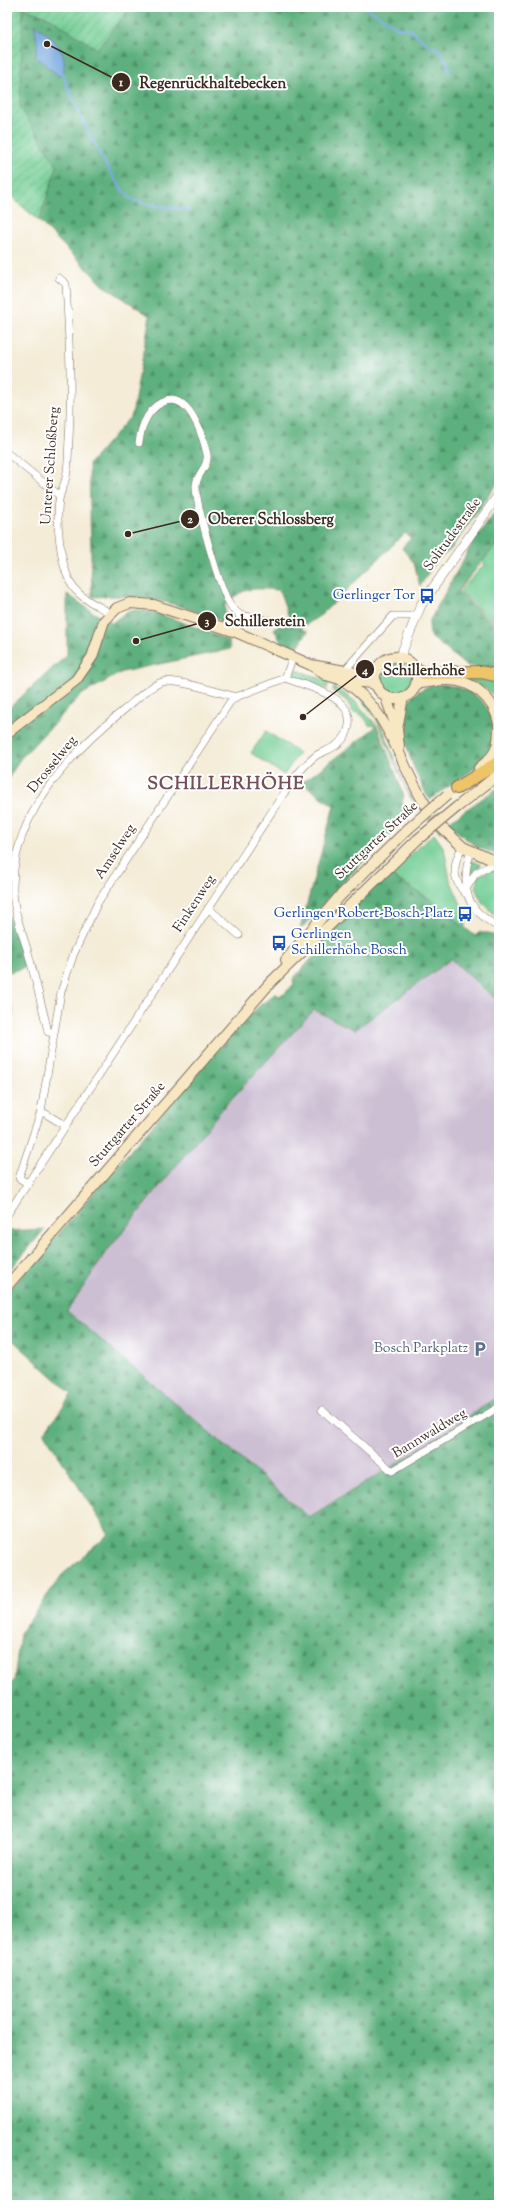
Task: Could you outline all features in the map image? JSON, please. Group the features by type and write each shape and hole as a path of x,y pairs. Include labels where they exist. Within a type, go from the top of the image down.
{"highway":[{"path":"415,669 424,673 481,672 499,676"},
{"path":"452,792 499,762"}],"main road":[{"path":"7,733 76,680 92,657 99,631 110,613 124,605 145,603 236,632 311,665 372,683 386,696 397,729 399,751"},
{"path":"343,675 362,674 377,671 387,659 400,657 409,661 415,669 416,683 414,689 403,698 386,696"},
{"path":"377,671 378,687"},
{"path":"343,675 378,711 399,751 414,786 425,804"},
{"name":"Stuttgarter Straße","path":"270,983 290,954 339,897 408,829 471,774 490,761 496,752 499,724 492,705 472,686 448,680 416,683"},
{"path":"397,729 403,698"},
{"name":"Stuttgarter Straße","path":"7,1286 270,983 339,914 417,840 499,774"},
{"path":"442,828 467,850 497,863"}],"street":[{"name":"Unterer Schloßberg","path":"59,278 66,284 69,400 69,438 66,481 60,496 59,533 63,560 70,581 84,598 110,613"},
{"path":"139,443 144,422 158,404 166,400 176,400 185,406 190,412 206,454 205,467 198,476 196,486 206,533 228,601 240,615 272,621"},
{"path":"7,453 60,496"},
{"name":"Solitudestraße","path":"400,657 415,616 434,585 499,494"},
{"path":"236,632 240,615"},
{"path":"343,675 393,616 415,616"},
{"path":"236,697 285,678 293,657"},
{"name":"Finkenweg","path":"28,1184 208,908 301,770 312,759 340,742 347,731 349,720 348,712 335,698 285,678"},
{"name":"Drosselweg","path":"53,1033 48,1032 13,898 14,870 18,853 32,814 46,791 76,754 113,719 157,685 168,681 236,697"},
{"name":"Amselweg","path":"28,1184 19,1178 41,1111 61,992 74,953 98,902 209,732 236,697"},
{"path":"465,893 467,850 459,852 454,870 458,886 465,893 478,912 499,928"},
{"path":"465,893 476,873 497,863"},
{"path":"208,908 239,935"},
{"path":"41,1111 66,1126"},
{"path":"7,1215 28,1184"},
{"name":"Bannwaldweg","path":"322,1410 392,1471 499,1407"}],"shaded area":[{"path":"451,959 499,1002 499,1396 409,1456 309,1517 67,1311 108,1250 222,1109 314,1009 355,1030"}],"green space":[{"path":"7,7 131,7 97,49 50,18 23,8 20,107 57,166 39,221 7,193"},
{"path":"128,7 499,7 499,481 450,550 435,562 420,586 414,563 402,548 411,538 405,533 322,614 300,629 308,631 297,648 282,644 274,629 277,626 285,627 289,617 279,590 255,589 238,594 225,605 225,622 175,605 145,598 111,596 92,597 89,464 132,415 150,316 104,286 39,221 57,166 19,112 23,8 50,18 97,49"},
{"path":"499,507 499,541 458,591 499,629 499,671 465,665 430,636 429,622 472,544"},
{"path":"499,542 499,627 460,591 485,564 482,561"},
{"path":"67,594 94,613 112,623 129,612 144,610 182,622 229,641 230,649 122,672 81,695 20,759 7,781 7,710 67,655"},
{"path":"397,663 403,664 411,672 411,684 403,692 397,693 391,692 383,684 382,678 383,672 391,664"},
{"path":"296,670 329,681 327,689 295,677 293,674"},
{"path":"423,677 474,678 499,684 499,703 484,687 475,683 466,680"},
{"path":"334,681 351,689 364,700 375,713 409,793 439,828 441,833 409,796 376,718 359,697"},
{"path":"436,684 464,690 473,694 480,700 486,706 490,715 493,725 494,738 491,750 487,757 463,777 430,800 419,780 409,755 403,728 403,717 405,707 410,698 422,689"},
{"path":"334,687 355,701 377,726 369,725 363,716 359,713 353,712 347,701 333,691"},
{"path":"377,726 404,795 402,803 405,806 410,806 415,812 371,853 312,918 300,929 334,806 302,783"},
{"path":"266,731 299,753 284,775 251,753"},
{"path":"499,787 499,856 474,845 447,823"},
{"path":"434,834 444,848 450,880 465,913 466,923 464,929 456,920 437,905 388,874"},
{"path":"471,860 481,865 470,875"},
{"path":"490,870 499,872 499,919 482,902 475,888 478,876"},
{"path":"388,874 433,901 475,936 480,932 489,933 499,938 499,1002 451,959 355,1030 314,1010 222,1109 108,1250 67,1311 309,1517 409,1456 499,1396 499,2205 7,2205 7,1687 14,1681 20,1633 62,1575 109,1534 44,1433 72,1394 7,1335 7,1293 220,1047 258,1007 276,993 278,996 283,995 294,984 293,979 314,956 317,950 315,949 324,937 322,942 333,928"},
{"path":"7,912 25,967 7,973"},
{"path":"7,997 13,1010 7,1041"},
{"path":"45,1229 7,1273 7,1231"}],"water":[{"path":"34,24 58,44 64,58 63,74 59,76 35,57 37,45"}],"waterway":[{"path":"365,7 398,28 409,29 430,46 438,49 447,62 449,73"},
{"path":"63,74 74,102 92,139 122,189 130,198 141,203 190,210"}],"tunnel":[{"path":"425,804 442,828"}],"place":[{"name":"Regenrückhaltebecken","path":"47,44"},
{"name":"Oberer Schlossberg","path":"128,534"},
{"name":"Gerlinger Tor","path":"427,596"},
{"name":"Schillerstein","path":"136,641"},
{"name":"Schillerhöhe","path":"303,717"},
{"name":"Gerlingen Robert-Bosch-Platz","path":"465,914"},
{"name":"Gerlingen Schillerhöhe Bosch","path":"279,943"},
{"name":"Bosch Parkplatz","path":"480,1349"}],"district":[{"name":"SCHILLERHÖHE","path":"226,785"}]}
